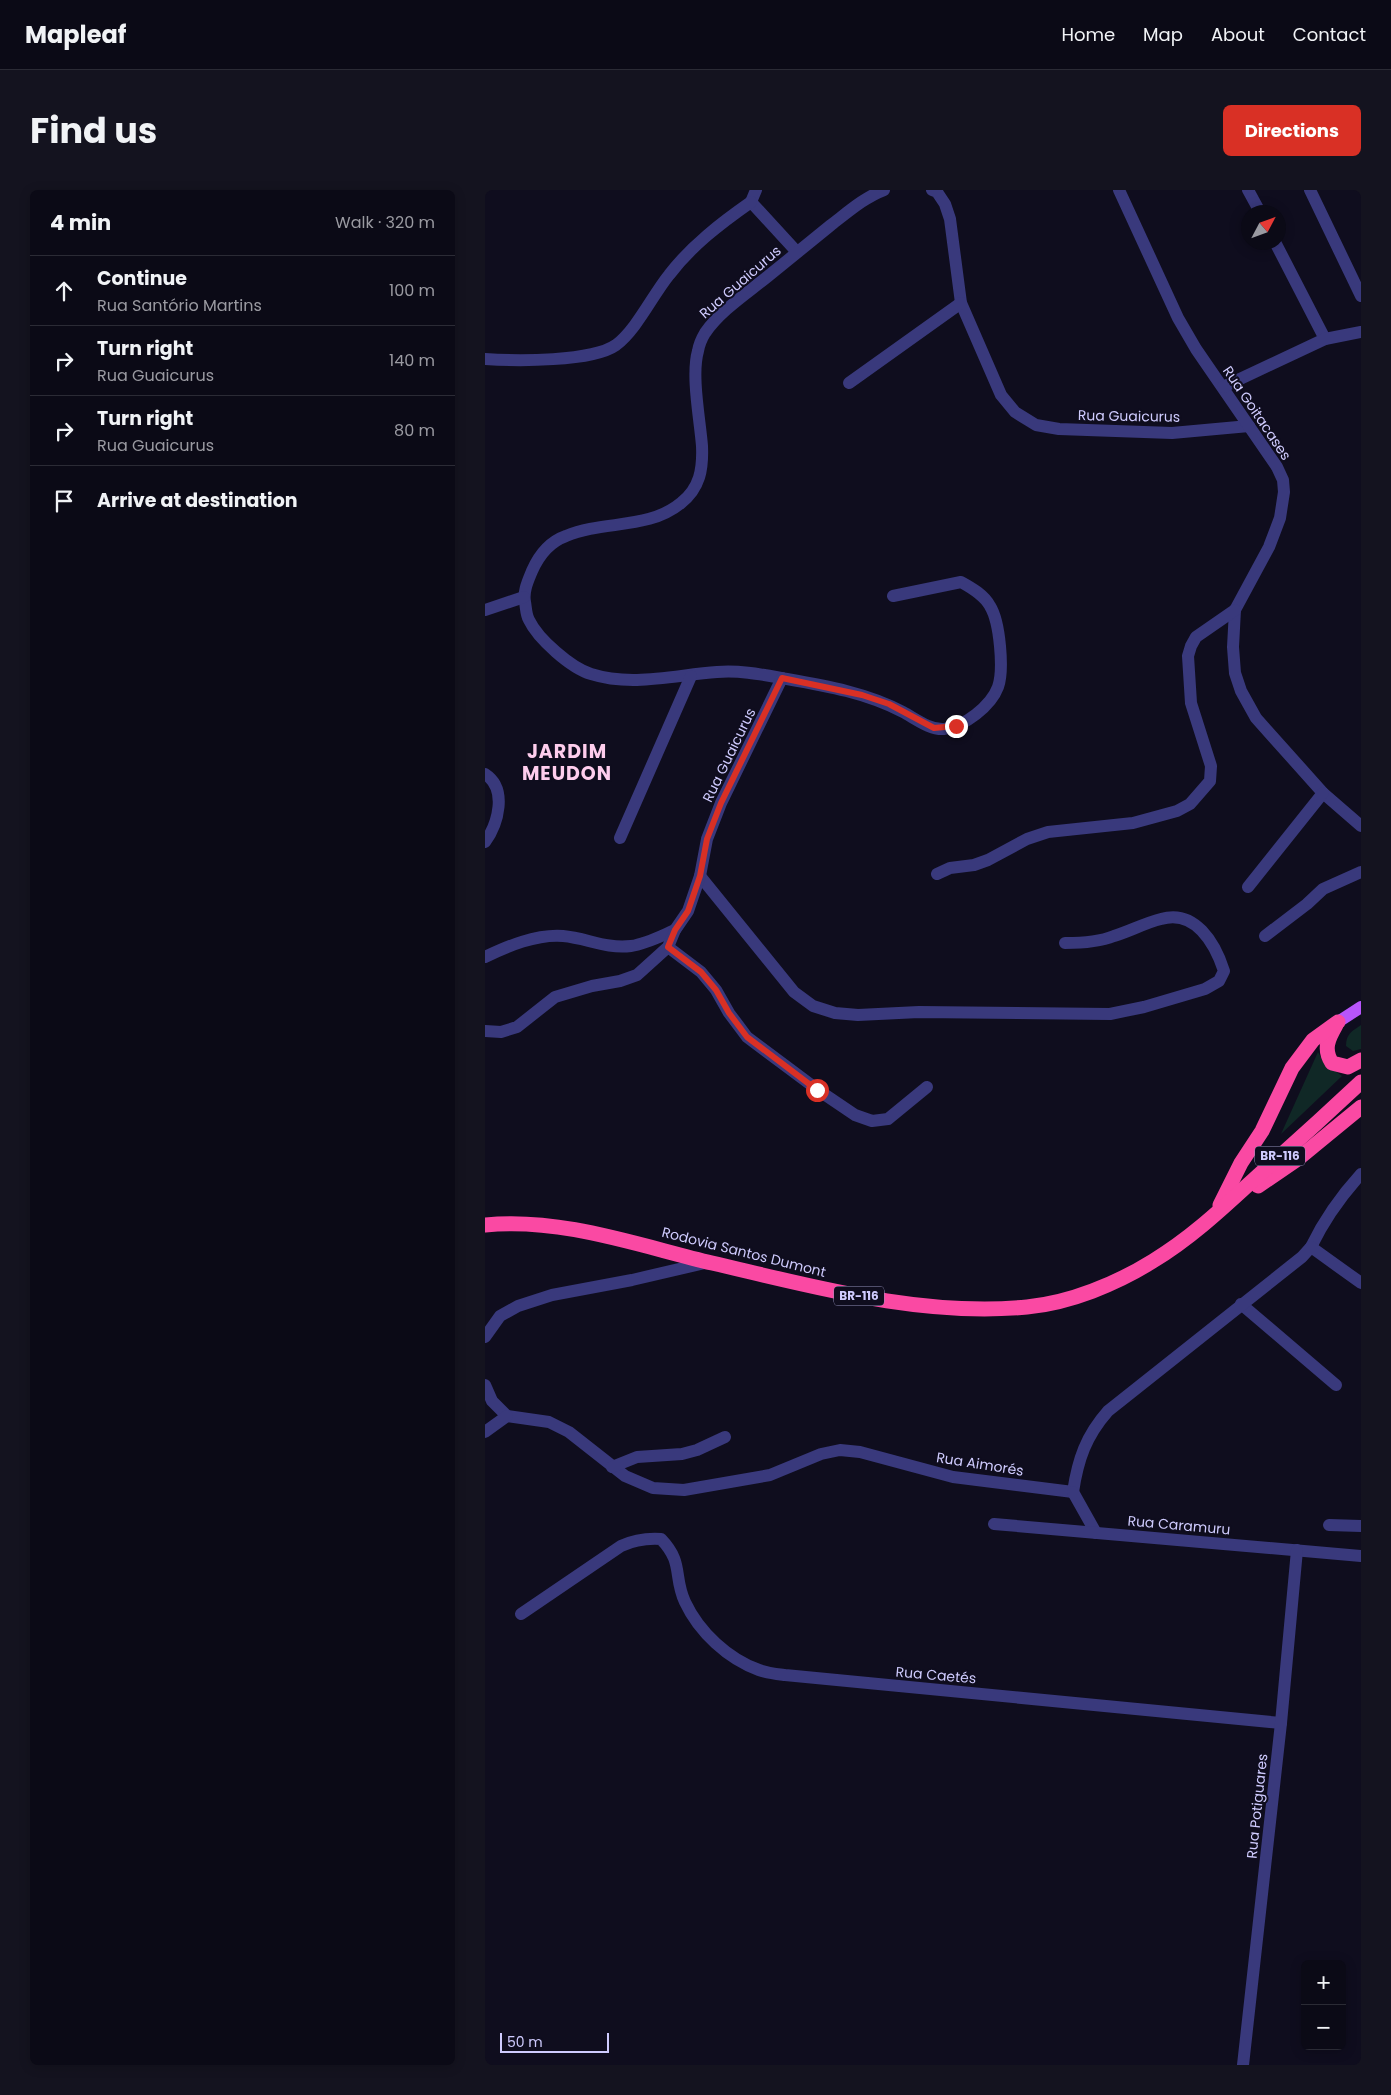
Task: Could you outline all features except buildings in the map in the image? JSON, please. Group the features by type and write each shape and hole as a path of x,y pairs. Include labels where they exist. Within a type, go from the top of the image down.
{"highway":[{"path":"1338,1022 1326,1044 1327,1055 1332,1063 1348,1067 1361,1060"},
{"path":"1215,1214 1241,1163 1262,1131 1292,1068 1313,1040 1338,1022"},
{"name":"Rodovia Santos Dumont","path":"486,1226 524,1225 585,1231 854,1295 936,1307 970,1309 1028,1307 1061,1300 1123,1278 1152,1262 1184,1240 1215,1214 1361,1082"},
{"path":"1215,1214 1299,1158 1361,1107"}],"main road":[{"path":"1338,1022 1361,1007"}],"street":[{"name":"Rua Guaicurus","path":"524,597 537,560 548,546 564,536 582,530 647,521 668,513 685,500 697,485 703,468 696,376 697,354 704,334 721,316 797,252 855,206 884,190"},
{"name":"Rua Guaicurus","path":"932,190 937,192 945,204 950,219 961,303 1001,395 1015,412 1036,425 1059,429 1172,433 1249,426"},
{"name":"Rua Goitacases","path":"1119,190 1178,318 1196,350 1277,467 1283,480 1284,492 1280,518 1269,547 1235,610 1233,647 1235,673 1241,691 1256,718 1323,793 1361,826"},
{"path":"1248,190 1256,205"},
{"path":"1310,190 1361,296"},
{"path":"485,359 578,358 596,354 615,345 628,334 664,281 686,256 705,236 753,196 797,252"},
{"path":"1279,250 1325,339"},
{"path":"849,383 961,303"},
{"path":"1223,387 1325,339 1361,332"},
{"path":"485,610 524,597 529,620 546,643 588,674 619,680 691,676 717,672 743,672 782,678 862,695 889,704 934,728 956,726 984,707 997,691 1001,678 1000,643 991,607 979,593 965,584 955,582 893,596"},
{"path":"937,874 950,868 974,865 988,860 1027,839 1047,832 1133,823 1177,811 1190,804 1210,781 1211,766 1191,702 1188,656 1196,637 1235,610"},
{"path":"620,838 691,676"},
{"name":"Rua Guaicurus","path":"668,947 675,930 688,911 700,876 707,839 721,803 782,678"},
{"path":"485,774 491,778 498,790 499,806 493,831 485,842"},
{"path":"1249,887 1323,793"},
{"path":"1265,936 1307,904 1323,889 1361,872"},
{"path":"700,876 794,992 813,1006 835,1013 858,1015 919,1012 1110,1014 1144,1007 1213,985 1219,981 1223,971 1220,959 1207,936 1196,924 1185,918 1162,918 1112,937 1079,943 1065,943"},
{"path":"485,958 503,948 535,938 563,936 605,946 632,946 675,930"},
{"path":"485,1031 501,1032 517,1027 555,997 591,986 621,981 637,975 668,947 701,972 716,990 729,1013 747,1037 817,1090 855,1115 872,1121 888,1119 927,1087"},
{"path":"1096,1533 1073,1492 1077,1467 1094,1427 1108,1411 1302,1257 1311,1247 1319,1231 1343,1195 1361,1174"},
{"path":"1311,1247 1361,1283"},
{"path":"485,1337 500,1316 518,1306 552,1295 632,1280 709,1262"},
{"path":"1241,1304 1336,1386"},
{"path":"485,1385 492,1401 507,1416 485,1432"},
{"name":"Rua Aimorés","path":"507,1416 549,1422 569,1432 625,1476 653,1488 685,1490 770,1475 821,1454 840,1450 860,1452 953,1478 1073,1492"},
{"path":"612,1467 637,1457 682,1454 697,1450 725,1437"},
{"name":"Rua Caramuru","path":"994,1524 1361,1556"},
{"path":"1329,1525 1361,1526"},
{"name":"Rua Caetés","path":"521,1614 621,1546 631,1541 647,1538 661,1539 671,1550 677,1565 679,1583 685,1602 703,1630 733,1658 760,1671 1281,1723"},
{"name":"Rua Potiguares","path":"1243,2065 1281,1723 1297,1550"}],"green space":[{"path":"1361,1025 1361,1049 1353,1051 1346,1046 1347,1038 1352,1031"},
{"path":"1318,1052 1324,1063 1342,1076 1281,1134"}],"district":[{"name":"JARDIM MEUDON","path":"567,762"}],"route":[{"path":"817,1090 747,1037 729,1013 716,990 701,972 668,947 675,930 688,911 700,876 707,839 721,803 782,678 832,687 862,695 889,704 934,728 946,729 956,726"}]}
